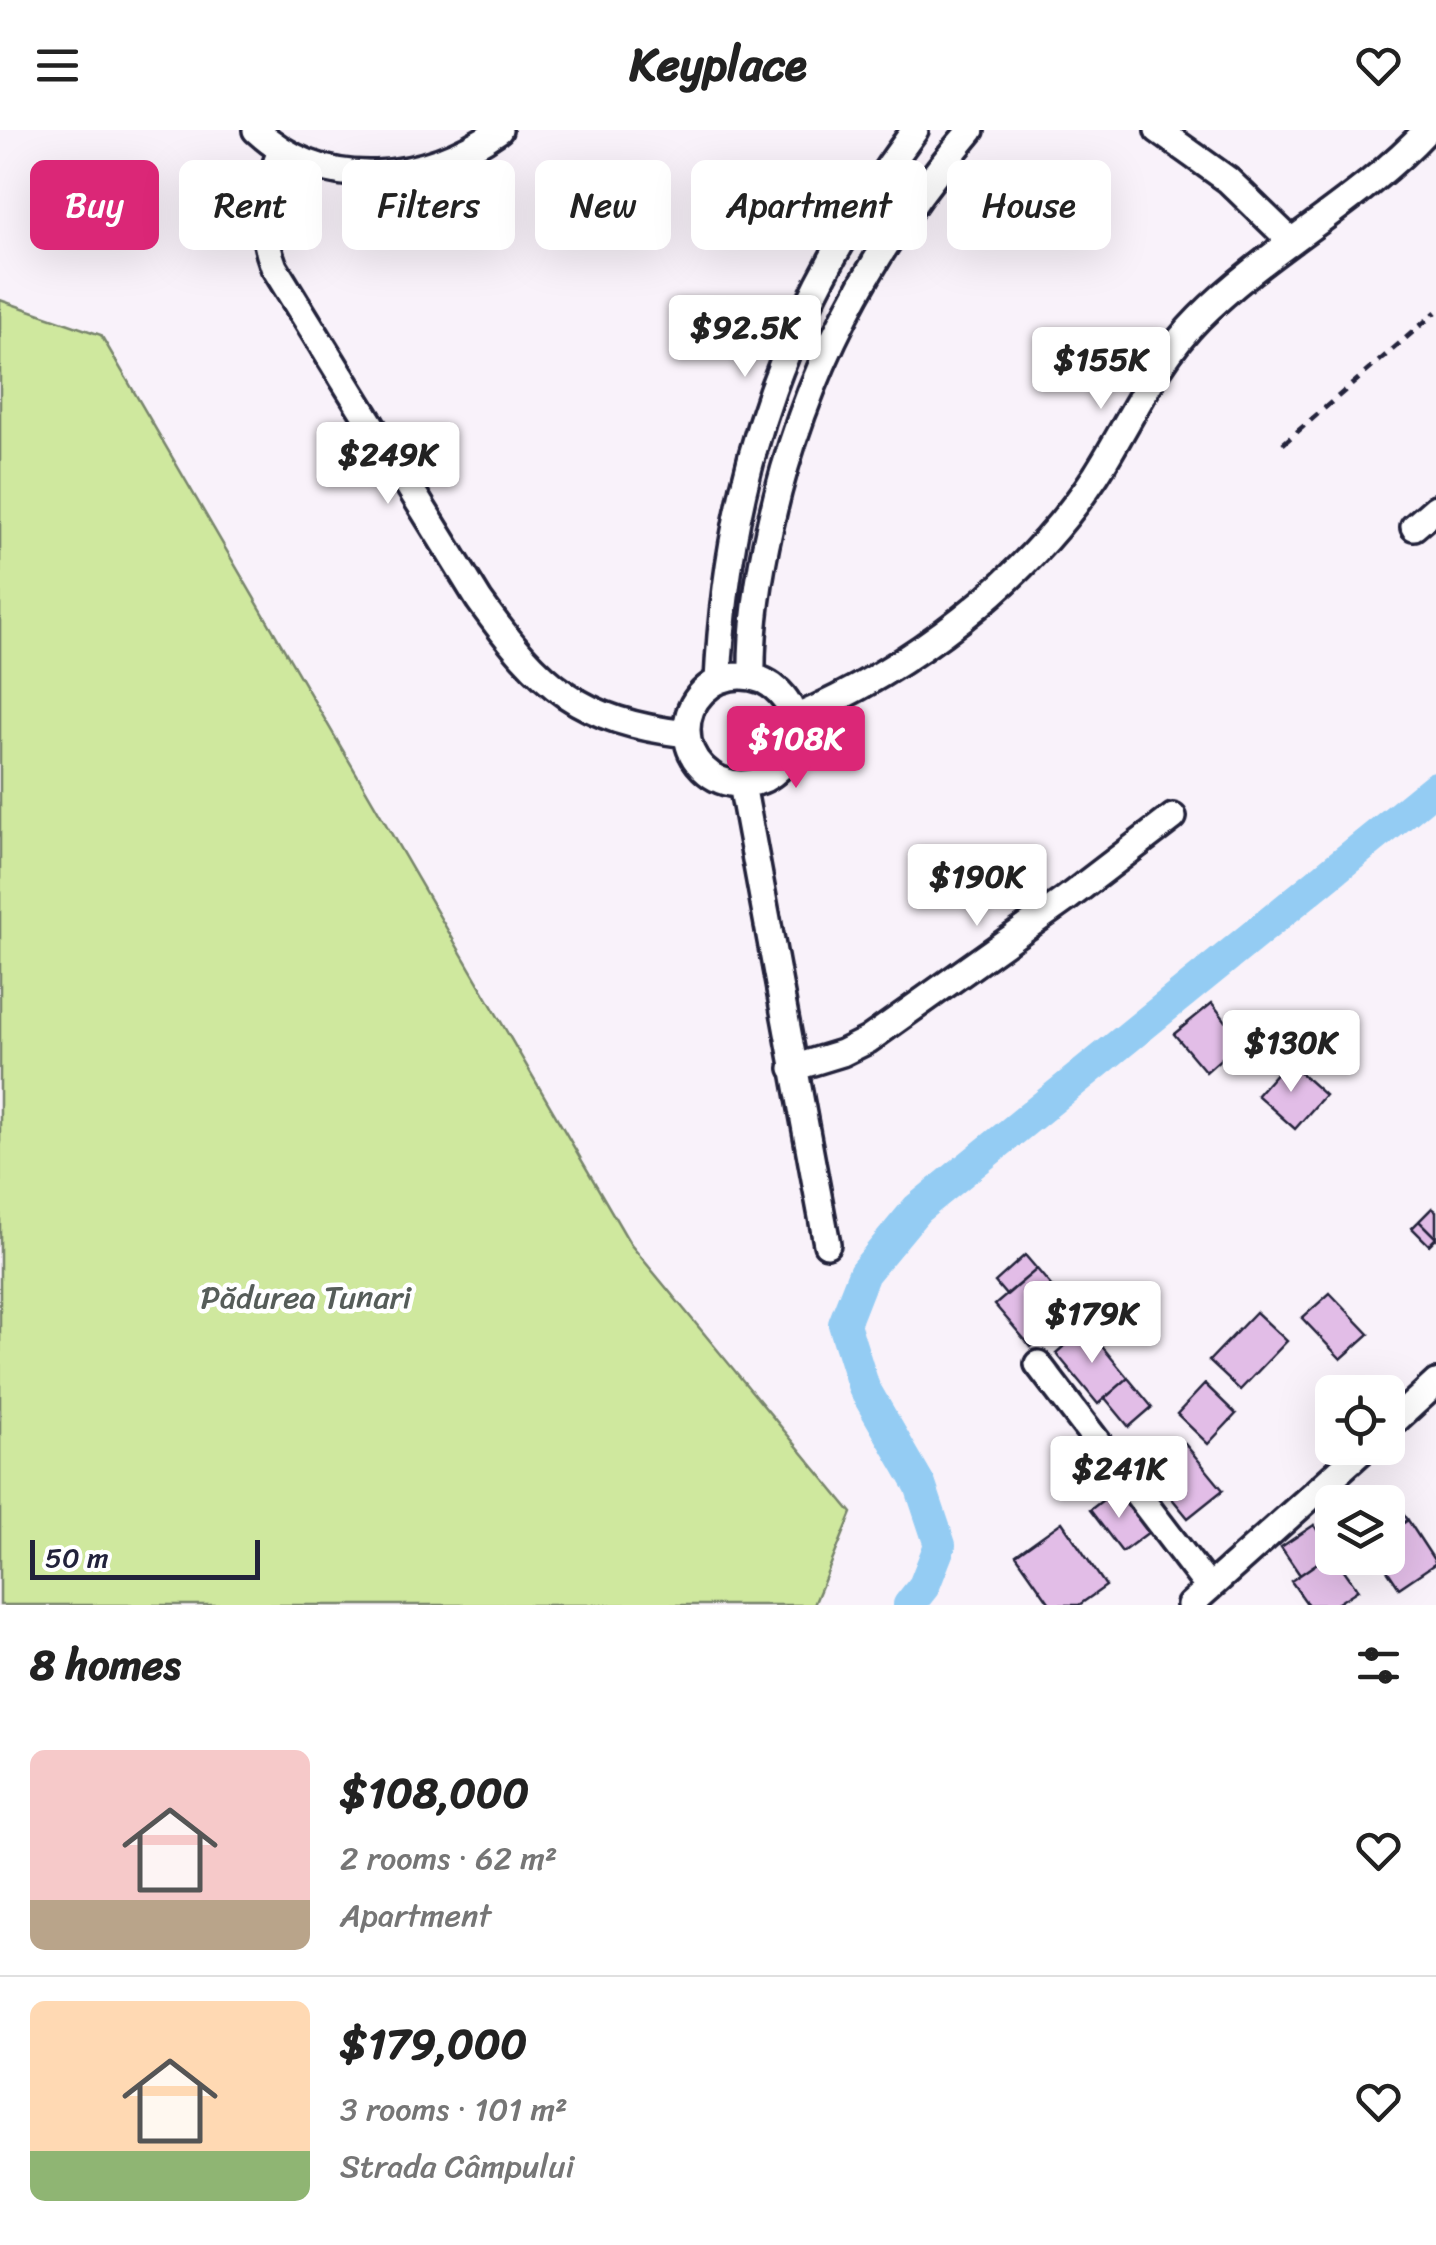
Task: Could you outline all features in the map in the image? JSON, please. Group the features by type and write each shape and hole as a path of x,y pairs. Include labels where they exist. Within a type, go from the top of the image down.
{"street":[{"path":"256,130 281,151 326,169 372,174 418,170 466,153 498,130"},
{"path":"718,681 724,593 739,503 772,386 844,234 915,130"},
{"path":"752,677 756,612 768,534 804,402 824,354 877,254 971,130"},
{"path":"1158,130 1228,180 1290,240"},
{"path":"794,719 853,692 923,645 1034,553 1095,476 1168,352 1232,287 1384,170 1426,130"},
{"path":"281,151 270,177 262,222 274,267 479,600 511,645 570,698 622,724 687,734"},
{"path":"1414,527 1436,508"},
{"path":"752,677 782,695 794,719 794,744 786,760 760,781 742,784 711,775 699,764 687,734 694,702 718,681 752,677"},
{"path":"742,784 827,1244"},
{"path":"793,1068 842,1054 868,1040 1066,900 1173,817"},
{"path":"1038,1364 1199,1596 1345,1465"},
{"path":"1405,1414 1433,1392"}],"path":[{"path":"1282,444 1436,312"}],"green space":[{"name":"Pădurea Tunari","path":"0,300 101,335 631,1245 852,1513 814,1605 0,1605"}],"building":[{"path":"1212,1003 1241,1041 1206,1072 1174,1034"},
{"path":"1287,1061 1325,1095 1295,1129 1257,1095"},
{"path":"1432,1208 1436,1211 1436,1238 1419,1221"},
{"path":"1419,1221 1436,1238 1429,1245 1412,1228"},
{"path":"1025,1255 1037,1269 1006,1295 995,1282"},
{"path":"1037,1269 1073,1312 1031,1347 995,1305"},
{"path":"1330,1293 1369,1334 1341,1359 1302,1318"},
{"path":"1256,1312 1287,1341 1240,1390 1209,1361"},
{"path":"1086,1327 1128,1378 1098,1404 1056,1353"},
{"path":"1128,1378 1152,1407 1129,1427 1105,1398"},
{"path":"1205,1384 1236,1414 1208,1444 1177,1414"},
{"path":"1185,1444 1223,1490 1188,1518 1150,1472"},
{"path":"1117,1489 1149,1532 1122,1552 1090,1510"},
{"path":"1408,1520 1436,1563 1399,1588 1390,1575 1405,1575"},
{"path":"1062,1522 1106,1586 1079,1605 1051,1605 1016,1555"},
{"path":"1315,1527 1315,1565 1300,1575 1281,1547"},
{"path":"1315,1565 1315,1575 1347,1575 1358,1590 1335,1605 1308,1605 1291,1581"}],"waterway":[{"path":"909,1605 924,1586 940,1545 920,1485 864,1388 844,1324 864,1273 917,1209 1436,787"}]}
